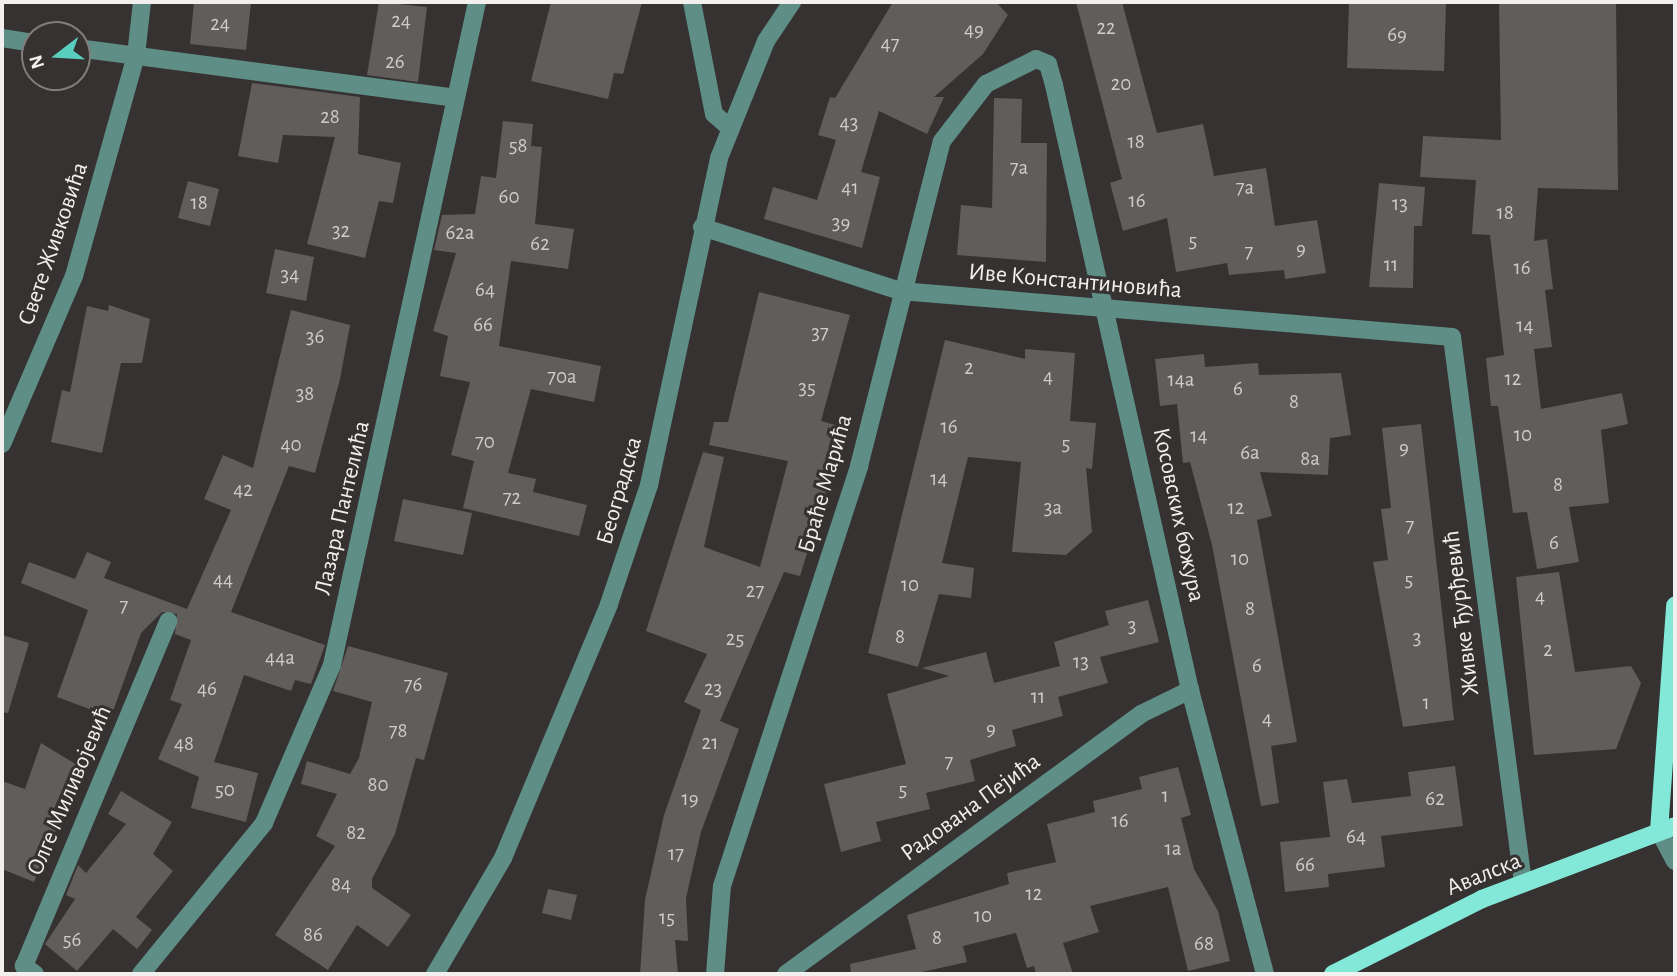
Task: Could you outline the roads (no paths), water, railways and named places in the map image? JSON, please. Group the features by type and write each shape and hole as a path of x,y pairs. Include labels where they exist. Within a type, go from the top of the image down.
{"main road":[{"path":"1670,830 1675,606"},
{"name":"Авалска","path":"1333,974 1523,883 1670,830"}],"street":[{"name":"Свете Живковића","path":"2,444 74,276 136,54 142,2"},
{"name":"Лазара Пантелића","path":"141,974 264,823 332,664 477,2"},
{"path":"692,2 714,114 729,127"},
{"name":"Београдска","path":"435,974 503,858 626,558 665,421 702,227 729,127 766,41 792,2"},
{"path":"2,38 21,41"},
{"path":"91,49 455,98"},
{"name":"Браће Марића","path":"715,974 722,886 851,492 935,160 953,122 1005,69 1036,59 1048,64"},
{"name":"Косовских божура","path":"1048,64 1109,308 1190,690 1265,974"},
{"name":"Иве Константиновића","path":"702,227 900,291 1452,337"},
{"name":"Живке Ђурђевић","path":"1452,337 1523,883"},
{"name":"Олге Миливојевић","path":"35,974 23,966 168,621"},
{"name":"Радована Пејића","path":"786,974 1141,714 1190,690"},
{"path":"1670,830 1675,861"}]}
